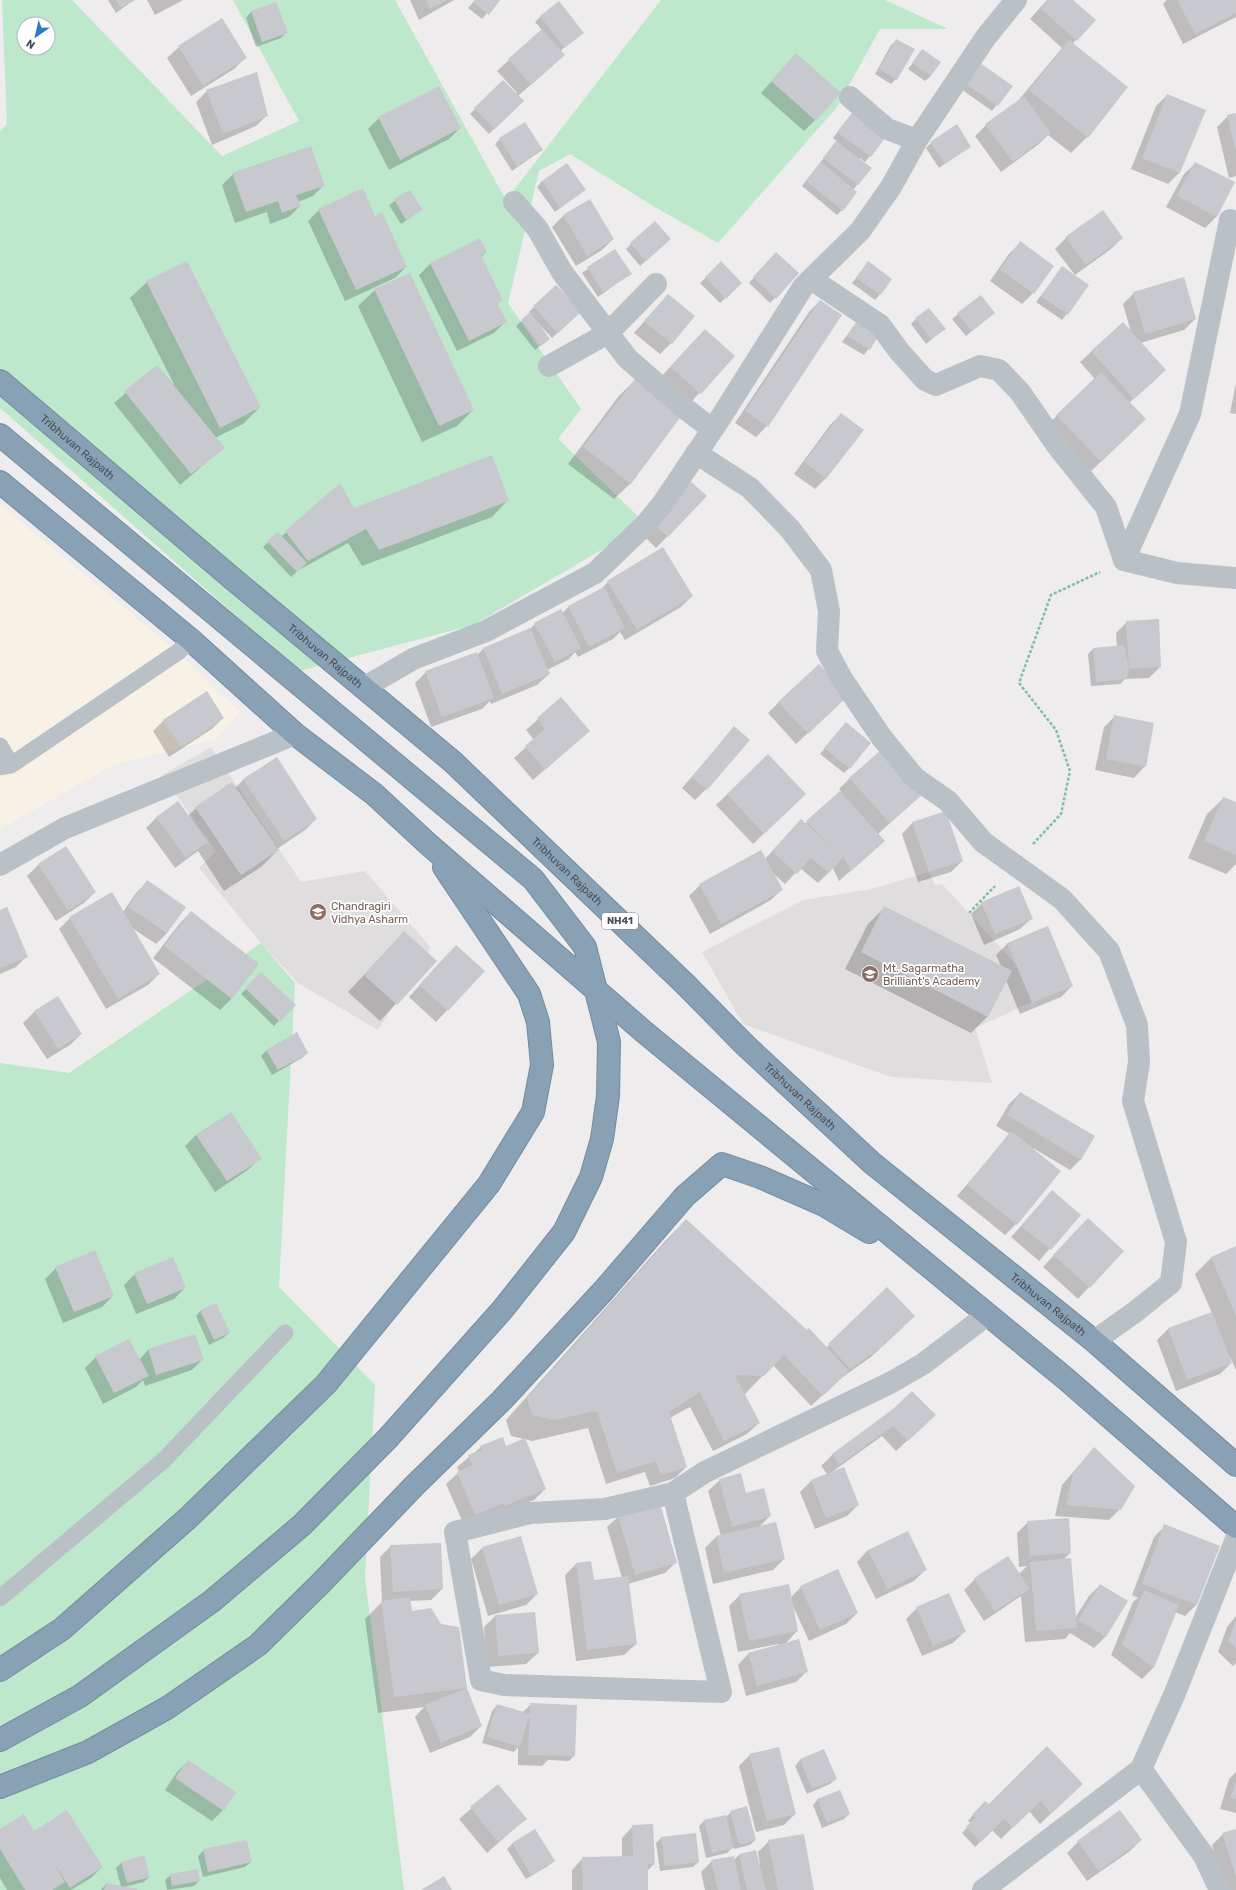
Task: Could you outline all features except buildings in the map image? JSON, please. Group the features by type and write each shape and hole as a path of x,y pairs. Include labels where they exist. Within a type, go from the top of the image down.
{"highway":[{"name":"Tribhuvan Rajpath","path":"0,381 263,604 365,687 453,762 685,984 745,1045 872,1163 1094,1341 1236,1465"},
{"path":"0,435 533,879 585,947 609,1042 608,1096 603,1132 591,1177 564,1232 503,1309 388,1438 302,1525 212,1601 80,1696 0,1740"},
{"path":"0,482 191,640 295,734 374,794 427,843 643,1031 1072,1385 1236,1527"},
{"path":"0,1670 62,1629 74,1619 188,1518 326,1384 490,1184 533,1112 542,1065 538,1022 529,994 427,843"},
{"path":"0,1787 88,1752 167,1708 258,1645 320,1584 414,1486 502,1400 604,1290 685,1196 722,1164 760,1176 824,1205 926,1265"}],"street":[{"path":"365,687 413,659 486,631 596,573 659,508 712,429 803,287 860,231 891,187 917,140 986,37 1016,0"},
{"path":"850,98 887,129 917,140"},
{"path":"514,202 537,228 562,272 627,358 683,407 712,429"},
{"path":"1124,560 1190,414 1230,220"},
{"path":"811,279 880,325 899,351 925,380 936,385 980,366 999,370 1020,392 1058,447 1106,507 1124,560"},
{"path":"550,366 608,333 656,284"},
{"path":"696,453 750,488 790,528 821,570 829,610 828,651 842,679 882,738 915,778 948,801 983,842 1014,866 1062,899 1109,951 1137,1025 1139,1062 1132,1101 1176,1242 1171,1283 1135,1312 1094,1341"},
{"path":"1124,560 1177,573 1236,578"},
{"path":"0,865 65,828 295,734"},
{"path":"673,1493 721,1692 504,1685 481,1680 455,1532 530,1513 605,1509 673,1493 705,1472 923,1364 987,1314"},
{"path":"984,1890 1141,1769 1178,1686 1236,1539"},
{"path":"1141,1769 1204,1856 1220,1890"}],"lane":[{"path":"0,746 5,766 178,652 191,640"},
{"path":"0,1598 164,1460 285,1333"}],"path":[{"path":"969,913 1061,814 1070,771 1056,730 1019,683 1051,595 1124,560"}],"shaded area":[{"path":"0,505 178,652 240,712 216,739 113,765 0,829"},
{"name":"Chandragiri Vidhya Asharm","path":"211,747 301,882 365,871 431,948 378,1030 298,983 261,943 199,868 216,851 162,775"},
{"name":"Mt. Sagarmatha Brilliant's Academy","path":"929,872 935,885 942,884 1045,996 975,1028 992,1083 891,1077 743,1024 702,952 803,900 872,889"}],"green space":[{"path":"2,0 72,0 222,156 299,121 233,0 395,0 506,200 661,0 885,0 948,29 880,29 837,107 718,243 653,206 570,154 539,171 508,303 581,409 558,439 646,524 473,625 299,671 0,408 0,131 7,124"},
{"path":"261,943 295,983 279,1287 375,1385 365,1577 404,1890 0,1890 0,1063 69,1073"}],"place":[{"name":"Chandragiri Vidhya Asharm","path":"318,912"},
{"name":"Mt. Sagarmatha Brilliant's Academy","path":"870,974"}]}
